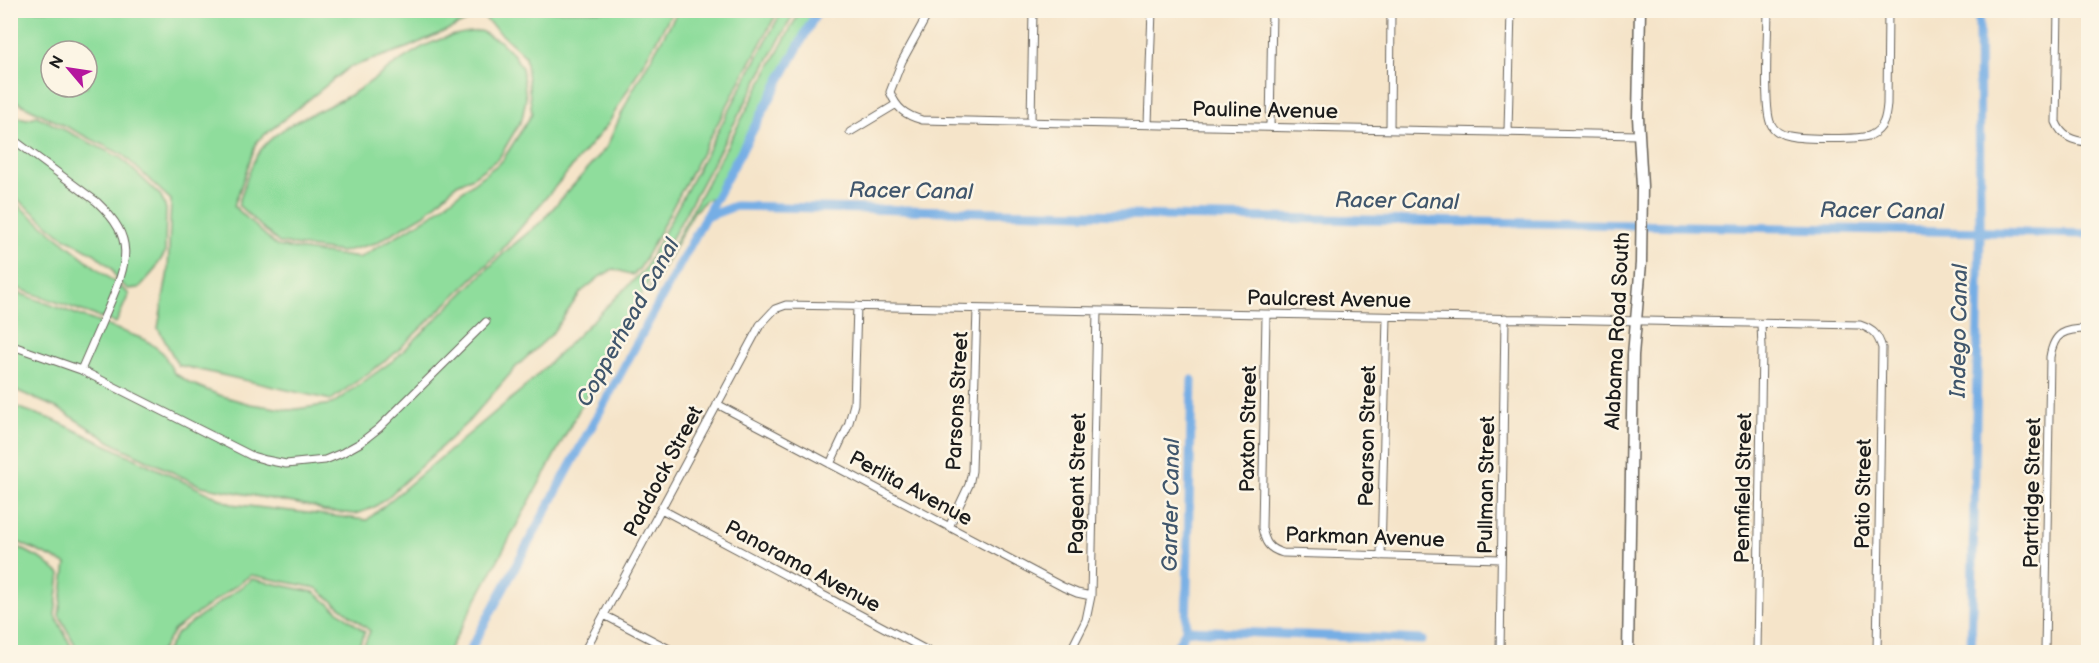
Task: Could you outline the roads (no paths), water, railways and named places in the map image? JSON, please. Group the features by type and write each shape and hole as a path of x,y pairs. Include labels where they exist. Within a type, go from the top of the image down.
{"street":[{"path":"850,132 895,105 890,92 893,81 930,10"},
{"path":"1031,122 1033,10"},
{"path":"1148,124 1152,10"},
{"path":"1270,127 1272,10"},
{"path":"1390,129 1391,10"},
{"path":"1509,131 1511,10"},
{"name":"Alabama Road South","path":"1628,652 1635,320 1642,213 1639,135 1640,10"},
{"path":"1768,10 1767,103 1769,123 1775,130 1789,136 1799,137 1871,136 1882,127 1887,104 1888,10"},
{"path":"2058,10 2056,122 2060,131 2075,141 2088,142"},
{"name":"Pauline Avenue","path":"895,105 907,116 922,120 1639,135"},
{"path":"10,137 97,202 113,219 122,235 125,249 122,275 81,370"},
{"name":"Paulcrest Avenue","path":"775,309 786,305 857,306 1860,325 1871,328 1878,337"},
{"path":"830,464 848,426 854,404 857,306"},
{"name":"Paddock Street","path":"584,652 760,326 775,309"},
{"name":"Parsons Street","path":"949,527 966,491 972,471 977,309"},
{"name":"Pageant Street","path":"1070,652 1086,620 1091,596 1096,311"},
{"name":"Paxton Street","path":"1266,315 1262,528 1266,543"},
{"name":"Pearson Street","path":"1381,556 1387,317"},
{"name":"Pullman Street","path":"1500,652 1505,318"},
{"path":"10,345 81,370 252,456 286,464 325,460 360,443 379,428 486,322"},
{"name":"Pennfield Street","path":"1757,652 1761,324"},
{"name":"Partridge Street","path":"2045,652 2050,357 2057,336 2067,330 2088,329"},
{"name":"Patio Street","path":"1876,652 1882,348 1878,337"},
{"name":"Perlita Avenue","path":"717,404 1063,587 1091,596"},
{"name":"Panorama Avenue","path":"661,509 930,652"},
{"name":"Parkman Avenue","path":"1266,543 1273,550 1283,553 1501,559"},
{"path":"604,615 675,652"}],"waterway":[{"name":"Copperhead Canal","path":"469,652 818,10"},
{"name":"Indego Canal","path":"1971,652 1980,232 1979,10"},
{"name":"Racer Canal","path":"706,217 735,206 2088,234"},
{"name":"Garder Canal","path":"1174,652 1186,630 1192,380"},
{"name":"Garder Canal","path":"1186,630 1422,640"}]}
